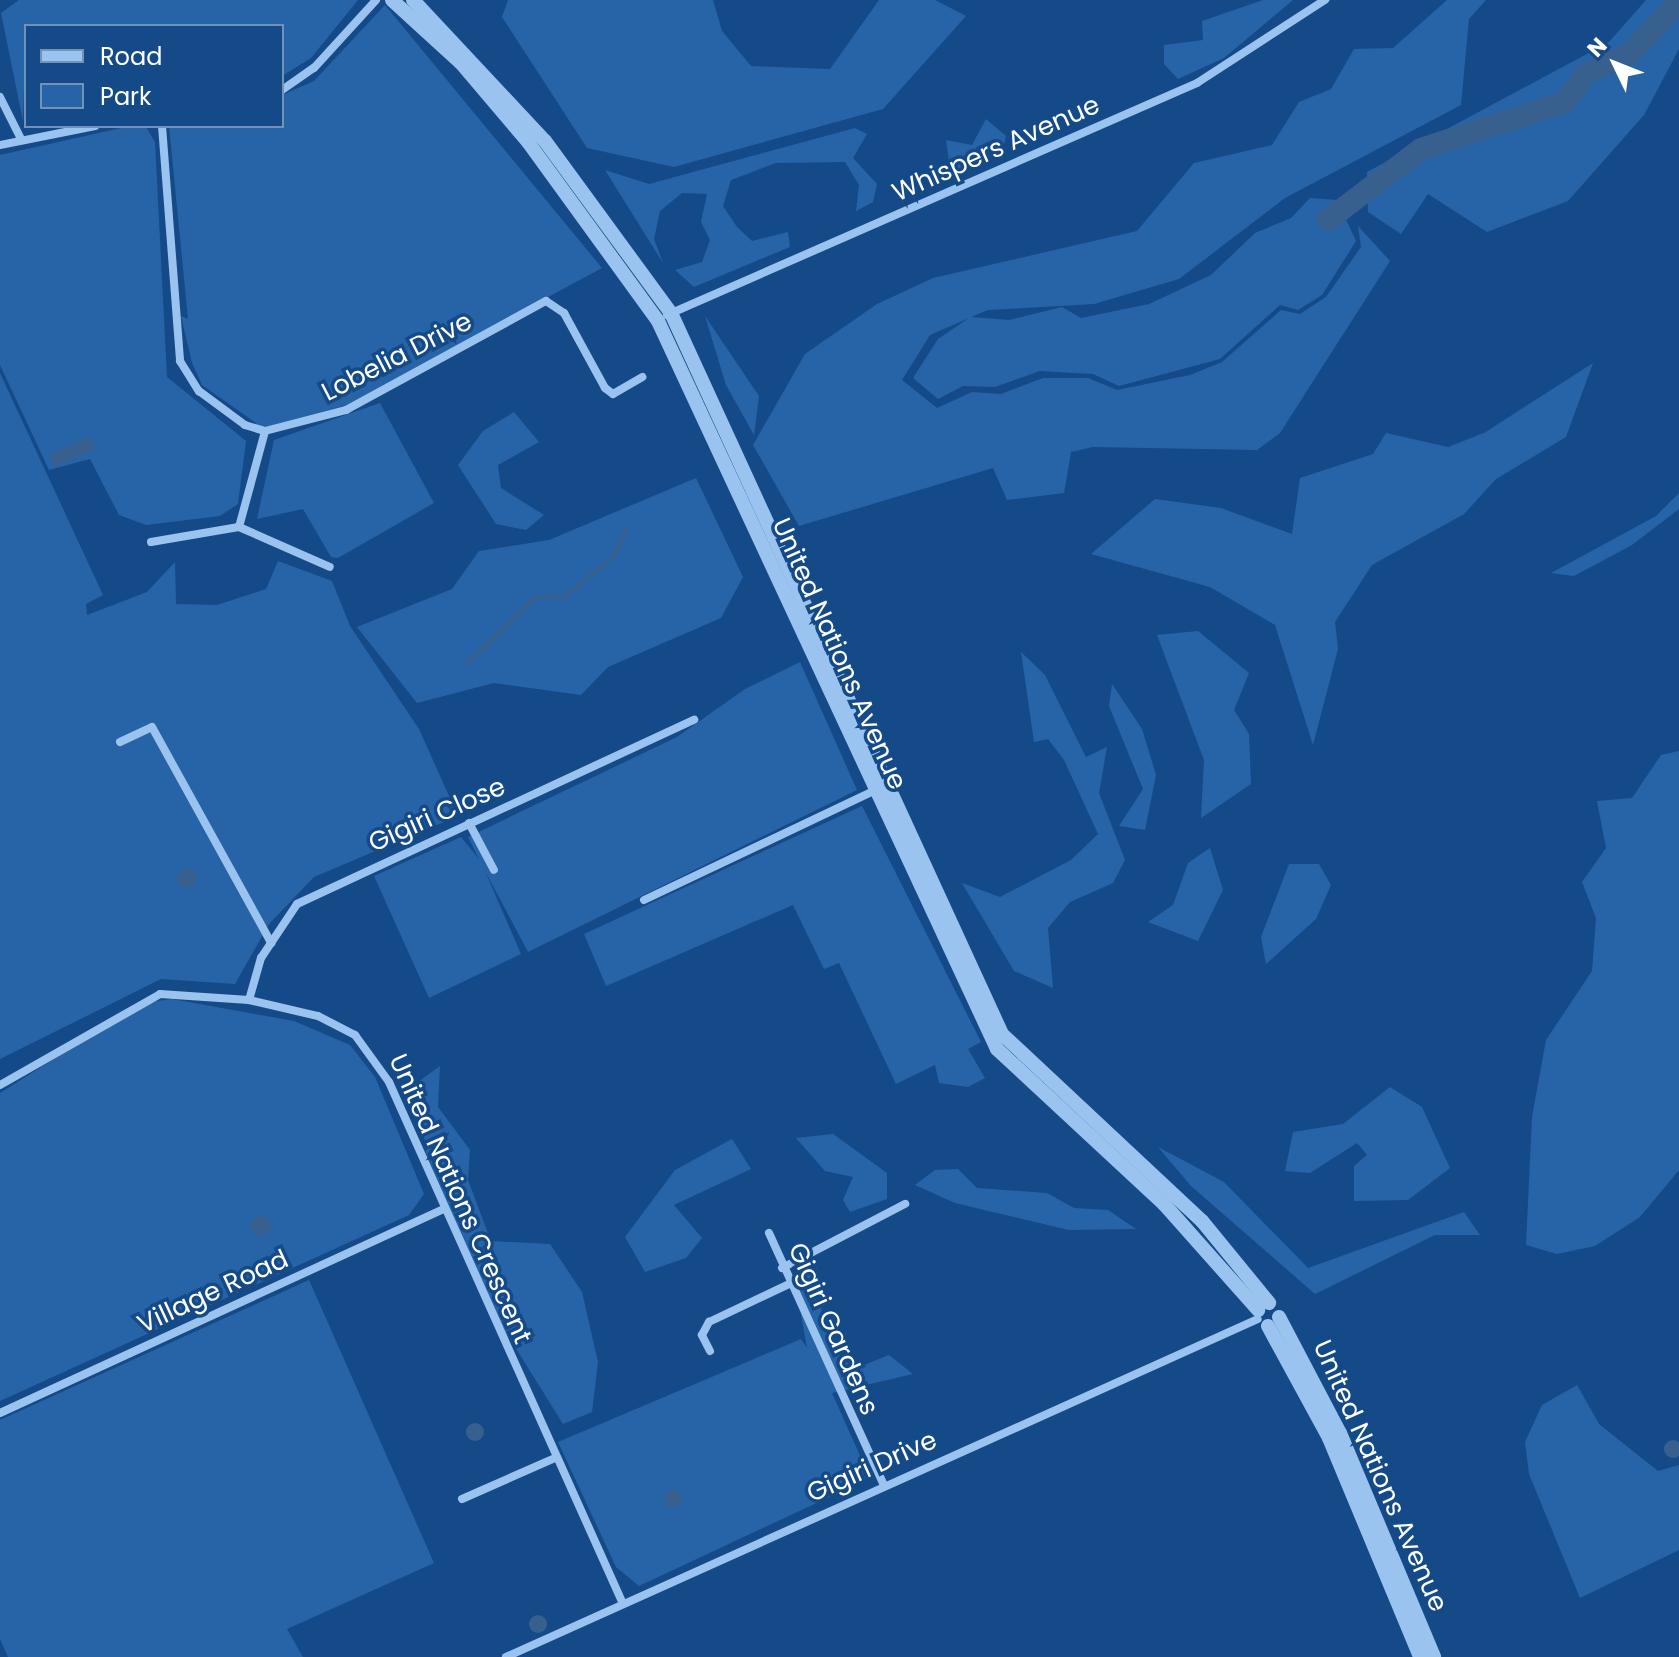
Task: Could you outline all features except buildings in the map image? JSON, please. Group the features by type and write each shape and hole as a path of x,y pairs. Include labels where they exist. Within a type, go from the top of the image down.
{"street":[{"path":"284,89 314,68 376,0"},
{"name":"United Nations Avenue","path":"392,0 461,63 528,142 664,317"},
{"name":"United Nations Avenue","path":"413,0 524,116 664,317 836,690 1002,1034 1202,1221 1340,1433 1434,1657"},
{"name":"Whispers Avenue","path":"664,317 1197,83 1325,0"},
{"path":"0,97 21,139"},
{"path":"0,145 84,128"},
{"path":"162,128 180,361 199,391 265,431 239,527"},
{"name":"Lobelia Drive","path":"265,431 346,410 546,301 564,313 605,388 613,394 642,377"},
{"path":"151,542 239,527 330,567"},
{"name":"United Nations Avenue","path":"836,690 874,791 997,1049 1164,1204 1266,1315 1329,1438 1420,1657"},
{"name":"Gigiri Close","path":"249,1000 280,923 316,892 694,720"},
{"path":"120,742 152,727 271,943"},
{"path":"644,900 874,791"},
{"path":"469,823 494,870"},
{"name":"United Nations Crescent","path":"0,1085 143,999 198,993 249,1000 331,1020 370,1050 623,1604"},
{"path":"782,1268 905,1204"},
{"name":"Village Road","path":"0,1413 443,1209"},
{"name":"Gigiri Gardens","path":"769,1233 789,1284 883,1483"},
{"path":"710,1351 704,1326 789,1284"},
{"name":"Gigiri Drive","path":"506,1657 883,1483 1266,1315"},
{"path":"462,1499 555,1458"}],"green space":[{"path":"19,0 358,0 311,58 284,75 284,24 24,24 23,121 1,13"},
{"path":"508,0 713,0 722,31 751,66 830,69 879,0 935,0 966,16 883,109 674,167 587,148 502,17"},
{"path":"1263,0 1293,0 1224,58 1178,79 1164,64 1164,45 1203,40 1202,21"},
{"path":"1447,0 1486,0 1469,19 1461,105 1285,198 1179,279 1094,304 988,310 971,317 1009,320 1062,307 1081,318 1149,304 1211,275 1255,233 1291,218 1310,198 1337,200 1356,241 1322,295 1298,310 1280,305 1220,359 1119,386 1093,374 1040,371 995,387 963,386 938,399 913,378 938,339 969,318 930,335 902,380 937,408 972,392 1001,394 1043,378 1088,378 1117,390 1190,375 1222,362 1281,310 1300,314 1326,297 1361,247 1358,226 1390,261 1280,433 1257,450 1093,447 1071,452 1064,493 1007,500 993,468 799,526 753,445 805,354 877,304 933,278 1137,231 1194,163 1272,145 1299,102 1331,89 1354,49 1393,48"},
{"path":"1646,0 1679,0 1679,49 1644,115 1568,201 1487,232 1428,194 1401,234 1368,212 1367,172 1609,42"},
{"path":"385,5 602,268 347,405 263,428 202,385 192,363 181,316 188,319 169,128 284,128 284,94 314,81"},
{"path":"986,119 1006,136 1002,153 951,176 946,140 972,145"},
{"path":"121,128 147,128 155,142 167,377 246,441 238,504 220,516 146,525 119,515 90,459 49,470 0,365 0,155"},
{"path":"855,128 867,134 853,158 877,184 873,202 856,211 859,185 845,162 776,163 731,180 723,206 737,227 752,241 788,232 790,247 694,287 675,270 702,262 710,240 701,222 707,194 682,193 660,211 654,239 663,263 605,170 649,184"},
{"path":"705,316 759,396 754,435 726,385"},
{"path":"1593,363 1566,437 1496,479 1464,514 1372,565 1335,622 1338,649 1313,745 1275,625 1210,587 1091,554 1155,499 1221,508 1292,534 1300,478 1373,454 1386,433 1448,447 1484,433"},
{"path":"0,373 103,595 86,604 87,615 147,592 175,562 176,604 217,605 266,589 278,561 332,581 350,626 419,729 458,816 314,877 269,924 235,984 161,979 0,1059"},
{"path":"380,403 434,503 338,558 331,557 303,509 257,519 274,440"},
{"path":"514,412 539,442 498,465 501,488 544,515 526,530 496,524 458,465 483,431"},
{"path":"696,478 743,577 721,618 608,667 581,695 494,683 417,703 357,627 452,589 479,551 549,540"},
{"path":"1679,493 1679,509 1632,545 1574,576 1551,573 1656,516"},
{"path":"1198,631 1249,673 1234,710 1249,734 1251,784 1201,818 1204,760 1157,635"},
{"path":"1021,652 1045,675 1086,757 1107,747 1099,793 1125,860 1113,883 1070,902 1048,928 1053,988 1014,971 962,883 1000,897 1071,860 1098,834 1064,760 1048,739 1034,742"},
{"path":"800,662 857,790 528,952 485,871 521,954 429,998 374,876 461,837 479,859 468,837 677,737 745,689"},
{"path":"1112,684 1142,729 1156,775 1145,830 1119,826 1143,789 1109,706"},
{"path":"1679,751 1679,1170 1640,1217 1595,1246 1557,1254 1526,1245 1532,1117 1546,1040 1592,971 1596,918 1582,882 1606,848 1597,801 1632,798 1661,755"},
{"path":"862,806 981,1042 968,1049 985,1078 968,1087 939,1083 935,1065 896,1084 839,963 824,969 793,905 606,986 584,934"},
{"path":"1210,848 1223,890 1198,941 1148,922 1173,905 1188,863"},
{"path":"1289,864 1319,864 1331,885 1316,919 1266,964 1261,937"},
{"path":"172,999 294,1021 350,1045 375,1077 424,1194 409,1215 0,1401 0,1093 143,1003"},
{"path":"440,1066 438,1107 470,1150 468,1180 491,1241 550,1244 582,1292 598,1362 592,1412 563,1424 502,1326 426,1153 418,1082"},
{"path":"1390,1087 1422,1107 1450,1168 1408,1200 1354,1201 1354,1166 1367,1155 1357,1143 1310,1173 1285,1171 1293,1132 1343,1124"},
{"path":"833,1134 887,1173 887,1199 850,1212 843,1200 853,1177 825,1171 796,1138"},
{"path":"732,1139 751,1169 674,1205 702,1238 686,1258 645,1272 625,1237 675,1170"},
{"path":"1158,1147 1224,1182 1308,1268 1464,1212 1480,1235 1435,1235 1315,1294 1191,1186"},
{"path":"958,1169 977,1188 1047,1193 1074,1208 1108,1210 1136,1229 1069,1230 955,1203 915,1185 935,1170"},
{"path":"817,1268 823,1325 838,1353 854,1369 889,1355 913,1374 832,1393 870,1478 639,1586 616,1567 558,1442 801,1339 807,1348 794,1276"},
{"path":"309,1280 434,1563 287,1629 303,1657 8,1657 0,1639 0,1420"},
{"path":"1577,1385 1599,1424 1658,1471 1679,1465 1679,1550 1580,1598 1529,1474 1525,1442 1542,1405"}],"shaded area":[{"path":"90,436 96,449 55,468 49,455"},
{"path":"183,868 191,868 197,878 191,888 183,888 177,882 177,874"},
{"path":"261,1216 268,1219 271,1226 268,1233 261,1236 254,1233 251,1226 254,1219"},
{"path":"475,1423 484,1432 475,1441 466,1432"},
{"path":"1669,1440 1680,1442 1680,1456 1669,1458 1664,1453 1664,1445"},
{"path":"673,1490 682,1499 673,1508 664,1499"},
{"path":"534,1615 542,1615 547,1624 545,1631 534,1633 529,1628 529,1620"}],"waterway":[{"path":"1328,220 1421,149 1565,102 1586,73 1630,54 1679,2"},
{"path":"467,664 535,597 565,597 614,556 627,528"}]}
